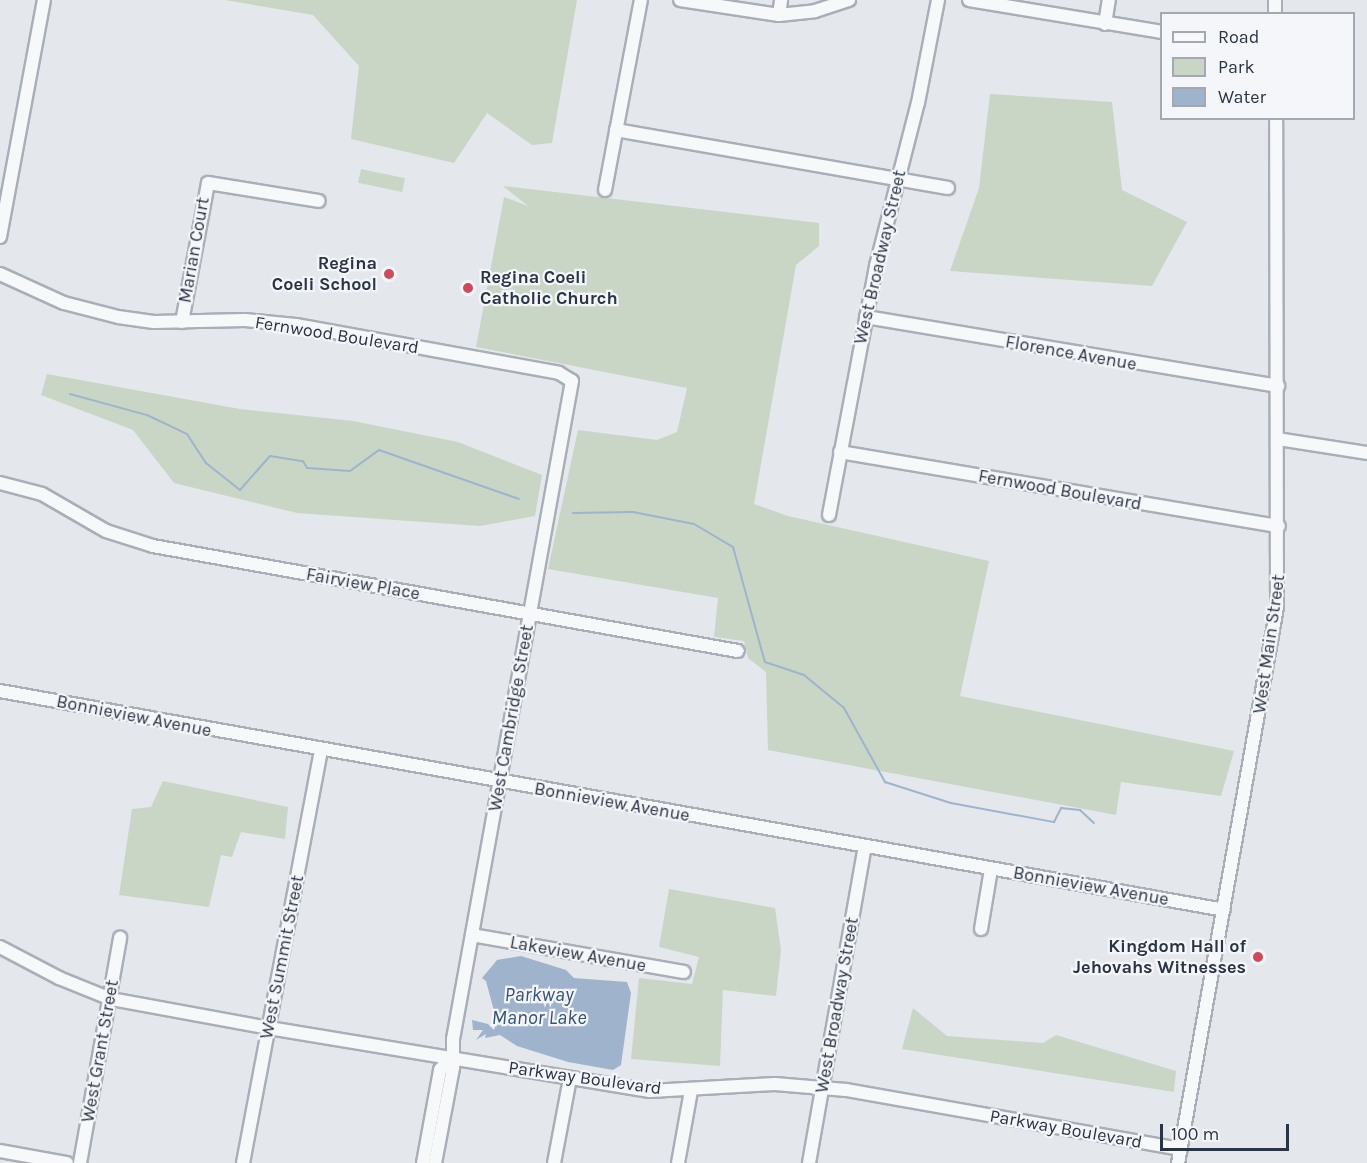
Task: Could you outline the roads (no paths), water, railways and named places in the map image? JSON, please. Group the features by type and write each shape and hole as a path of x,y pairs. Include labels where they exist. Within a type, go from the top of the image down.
{"street":[{"path":"0,237 44,0"},
{"path":"605,189 641,0"},
{"path":"680,0 779,15 815,11 849,0"},
{"path":"779,15 781,0"},
{"name":"West Broadway Street","path":"829,515 866,317 897,179 918,103 938,0"},
{"path":"969,0 1160,32"},
{"path":"1105,24 1110,0"},
{"name":"West Main Street","path":"1178,1163 1275,627 1279,526 1276,120"},
{"path":"616,130 948,188"},
{"name":"Marian Court","path":"182,322 208,183 319,201"},
{"name":"Fernwood Boulevard","path":"0,274 84,309 144,321 245,320 296,325 559,373 571,379"},
{"name":"Florence Avenue","path":"866,317 1278,386"},
{"name":"West Cambridge Street","path":"435,1163 453,1068 450,1057 573,386 571,379"},
{"path":"1278,439 1367,453"},
{"name":"Fernwood Boulevard","path":"840,452 1279,526"},
{"name":"Fairview Place","path":"0,483 48,497 106,531 135,542 738,651"},
{"name":"Bonnieview Avenue","path":"0,691 321,751 1224,910"},
{"name":"West Summit Street","path":"243,1163 321,751"},
{"name":"West Broadway Street","path":"809,1163 866,846"},
{"path":"981,929 991,869"},
{"name":"Lakeview Avenue","path":"472,935 684,972"},
{"name":"West Grant Street","path":"80,1163 111,999 120,938"},
{"name":"Parkway Boulevard","path":"0,947 65,981 111,999 269,1028 650,1090 691,1091 776,1084 823,1087 1181,1149"},
{"name":"West Cambridge Street","path":"423,1163 440,1070 450,1057"},
{"path":"554,1163 570,1078"},
{"path":"678,1163 691,1091"},
{"path":"0,1151 68,1163"}],"water":[{"name":"Parkway Manor Lake","path":"521,956 566,970 574,978 627,982 631,993 621,1065 613,1070 568,1062 517,1046 500,1035 485,1038 486,1034 476,1040 483,1030 473,1030 472,1020 488,1024 494,1030 497,1022 486,981 482,978 497,960"}],"waterway":[{"path":"70,394 147,415 187,434 206,463 240,490 270,456 303,461 307,468 350,471 379,450 519,499"},
{"path":"573,513 633,512 694,524 733,547 765,662 804,675 844,708 885,782 951,803 1054,822 1061,808 1080,810 1094,823"}],"place":[{"name":"Regina Coeli School","path":"389,274"},
{"name":"Regina Coeli Catholic Church","path":"468,288"},
{"name":"Kingdom Hall of Jehovahs Witnesses","path":"1258,957"}]}
